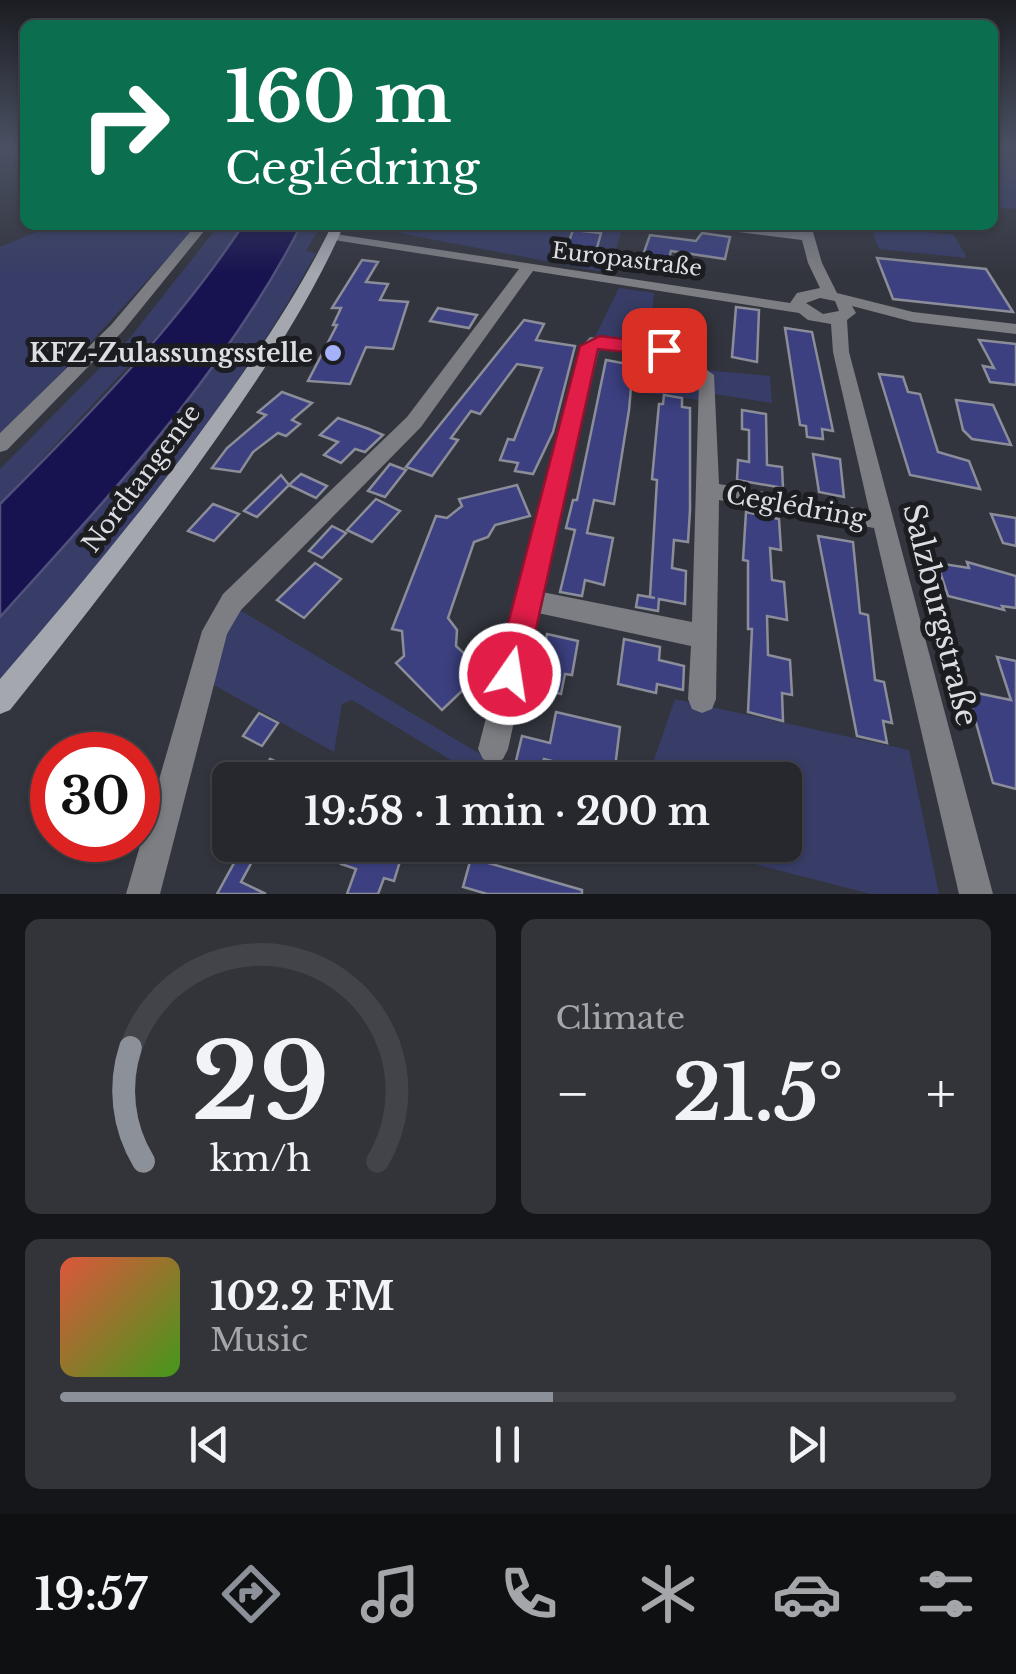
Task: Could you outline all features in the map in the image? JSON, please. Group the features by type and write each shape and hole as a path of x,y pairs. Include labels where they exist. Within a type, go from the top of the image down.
{"main road":[{"name":"Nordtangente","path":"0,700 178,479 290,316 336,231"}],"street":[{"path":"0,444 117,328 199,230"},
{"name":"Europastraße","path":"336,231 527,268 738,296 803,300"},
{"name":"Salzburgstraße","path":"807,231 815,264 839,308 841,352 976,894"},
{"name":"Salzburgstraße","path":"803,300 815,264"},
{"path":"142,894 215,631 232,602 414,422 527,268"},
{"path":"803,300 820,318 839,308"},
{"path":"803,300 839,308 1016,329"},
{"name":"Salzburgstraße","path":"820,318 841,352"},
{"name":"Ceglédring","path":"493,749 592,342 668,350 708,379 702,699"},
{"name":"Ceglédring","path":"708,490 883,521"},
{"path":"528,600 704,637"}],"shaded area":[{"path":"998,190 1016,190 1016,209 998,207"},
{"path":"41,230 193,230 71,364 0,433 0,247"},
{"path":"215,230 239,230 176,315 0,504 0,469 129,339"},
{"path":"240,230 298,230 238,331 202,381 124,478 0,617 0,504 97,405 217,263"},
{"path":"299,230 318,230 306,251 316,253 247,367 168,475 0,682 0,617 122,480 200,384 269,283"},
{"path":"384,230 622,230 608,273"},
{"path":"872,230 907,230 954,235 967,258 879,249"},
{"path":"619,288 654,293 651,321 703,328 696,364 665,346 595,337"},
{"path":"646,351 664,353 700,380 699,400 640,392"},
{"path":"705,370 770,376 772,403 714,394"},
{"path":"235,607 485,757 484,762 454,762 352,700 342,704 334,752 214,685 224,631"},
{"path":"675,699 909,750 939,894 871,894 747,862 802,862 802,762 653,762"}],"building":[{"path":"573,230 601,233 594,259 564,255"},
{"path":"702,233 730,237 725,259 671,251 669,259 643,255 650,235 696,241"},
{"path":"877,258 986,269 1013,312 893,299"},
{"path":"362,260 378,262 366,282 388,284 380,300 408,302 393,349 366,347 350,384 308,381 337,325 333,325 341,308 332,308"},
{"path":"736,307 759,310 757,362 732,357"},
{"path":"438,308 477,315 469,328 430,321"},
{"path":"524,320 544,324 536,340 575,346 553,432 533,474 515,471 518,463 500,460 508,439 514,440 542,368 517,364 480,414 471,411 451,438 458,440 432,476 406,467"},
{"path":"785,328 812,332 833,431 822,429 823,439 807,437 806,426 800,425"},
{"path":"979,340 1016,344 1016,385 990,382 983,366 994,368"},
{"path":"606,360 633,365 629,410 614,504 594,500 587,533 613,538 604,585 585,580 582,596 560,592 575,530 566,528 573,500 577,500"},
{"path":"879,374 903,377 908,392 920,394 938,452 969,461 980,489 910,475"},
{"path":"282,392 312,403 292,420 300,424 286,436 278,433 253,452 240,472 212,468 227,448 266,415 258,412"},
{"path":"664,395 682,398 682,407 690,408 690,510 688,542 674,540 672,568 686,571 685,604 659,599 658,611 636,607 638,595 655,598 650,597 657,480 652,479 659,404 663,404"},
{"path":"956,400 993,405 1011,445 972,439 963,430"},
{"path":"742,410 766,414 767,465 782,467 783,488 737,480 738,460 749,462 749,430 742,429"},
{"path":"338,418 383,435 365,452 355,449 341,463 324,455 338,442 320,435"},
{"path":"813,454 840,459 844,497 819,492"},
{"path":"390,464 406,470 385,497 368,491"},
{"path":"301,474 327,486 316,498 289,485"},
{"path":"281,475 289,485 257,517 244,511"},
{"path":"517,485 530,516 495,525 488,537 474,542 448,618 457,630 456,646 483,671 442,710 396,663 404,656 402,631 392,629 436,516 447,518 462,506 459,499"},
{"path":"376,499 400,511 372,542 347,530"},
{"path":"213,504 239,514 214,541 188,531"},
{"path":"746,512 779,519 781,550 770,548 772,580 784,582 787,620 767,616 768,655 790,660 792,695 782,693 783,721 748,712 752,629 748,629 748,561 743,560"},
{"path":"991,514 1016,518 1016,546 1003,543"},
{"path":"332,526 346,533 322,558 309,551"},
{"path":"818,536 853,542 860,613 868,615 875,680 884,682 892,723 883,721 887,743 857,736"},
{"path":"967,562 1016,576 1016,608 1002,606 1004,610 948,596 937,563 969,568"},
{"path":"315,563 341,579 304,618 277,600"},
{"path":"547,634 578,641 572,675 565,674 561,694 536,688"},
{"path":"624,639 660,647 659,660 684,666 683,690 657,684 656,693 618,684"},
{"path":"997,657 1016,661 1016,789 993,783 967,691 1011,700"},
{"path":"556,712 620,727 616,762 516,762 522,736 550,743"},
{"path":"259,713 278,723 262,746 243,736"},
{"path":"252,862 241,882 266,894 217,894 234,863"},
{"path":"400,862 394,881 384,878 378,894 347,894 356,869 341,864"},
{"path":"470,862 485,862 582,890 582,894 487,894 463,887"}],"place":[{"name":"KFZ-Zulassungsstelle","path":"333,353"}],"route":[{"path":"510,674 590,346 600,341 664,350"}]}
